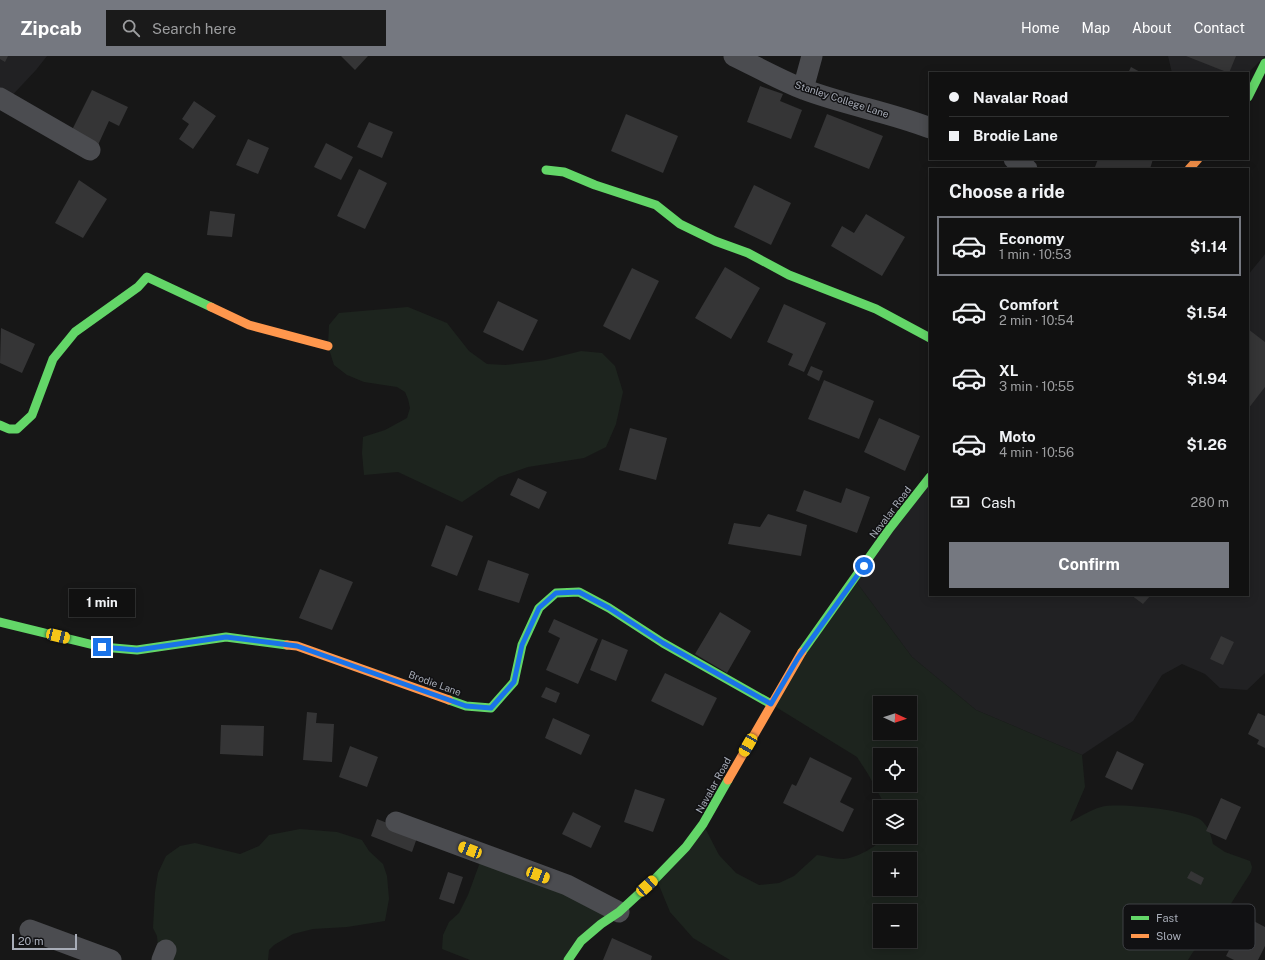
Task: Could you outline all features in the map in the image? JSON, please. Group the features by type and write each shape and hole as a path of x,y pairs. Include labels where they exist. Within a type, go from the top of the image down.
{"street":[{"name":"Stanley College Lane","path":"734,56 803,89 868,109 907,119 929,128"},
{"path":"803,89 812,56"},
{"path":"1249,95 1265,63"},
{"path":"0,98 90,150"},
{"path":"1015,160 1026,168"},
{"path":"1190,168 1197,160"},
{"path":"546,170 564,172 595,185 656,205 680,224 715,241 748,252 788,275 876,309 929,337"},
{"path":"0,425 8,429 17,429 32,416 53,358 75,332 138,287 147,277 249,325 328,346"},
{"name":"Navalar Road","path":"568,960 581,941 601,924 619,912 656,878 686,847 703,824 798,658 890,528 929,478"},
{"name":"Brodie Lane","path":"0,622 102,647 137,650 226,637 297,646 466,706 491,708 514,682 522,645 539,608 556,593 579,592 609,608 663,643 771,704"},
{"path":"396,822 567,885 619,912"},
{"path":"30,930 111,960"}],"shaded area":[{"path":"0,56 47,56 6,102 0,98"},
{"path":"1168,56 1265,56 1249,72 1172,72"},
{"path":"1265,254 1265,673 1247,690 1220,688 1205,674 1182,664 1162,675 1133,721 1082,755 976,710 912,657 854,579 929,478 929,596 1249,596 1249,274"},
{"path":"408,307 447,323 469,351 487,364 505,365 545,360 581,351 602,353 615,366 623,392 616,424 606,447 584,458 528,467 499,477 462,502 398,472 364,475 362,453 363,437 385,430 407,418 410,408 408,399 405,392 397,387 364,382 347,375 334,365 328,346 329,325 339,313"},
{"path":"854,579 912,657 976,710 1082,755 1085,787 1070,822 1093,810 1109,806 1136,806 1168,810 1194,816 1206,825 1213,844 1225,852 1250,861 1252,867 1251,872 1231,904 1123,904 1123,950 1195,950 1188,960 730,960 693,938 670,912 656,878 703,824 719,855 736,873 759,885 779,883 794,876 817,855 843,859 854,857 878,844 917,844 917,800 882,800 878,792 917,792 917,748 873,748 873,783 857,757 771,704"},
{"path":"300,829 337,832 362,840 369,851 383,864 387,876 389,899 385,921 347,927 313,929 293,934 274,945 269,950 268,960 155,960 158,947 157,936 153,928 155,892 158,873 166,856 180,846 195,843 240,854 259,846 269,835"},
{"path":"483,854 619,912 568,960 470,960 442,949 443,935 449,922 459,913 468,895"}],"building":[{"path":"0,56 8,56 5,62 0,59"},
{"path":"341,56 368,56 355,70"},
{"path":"1186,56 1236,56 1229,72"},
{"path":"1131,67 1140,72 1128,72"},
{"path":"760,86 783,94 780,101 802,110 791,139 747,122"},
{"path":"92,90 128,107 119,126 109,121 98,145 71,132"},
{"path":"194,101 216,116 193,149 179,139 189,124 182,119"},
{"path":"626,114 678,136 663,173 611,151"},
{"path":"827,114 883,136 869,169 814,147"},
{"path":"369,122 393,132 382,158 357,147"},
{"path":"248,139 269,148 258,174 236,165"},
{"path":"326,143 353,157 341,180 314,167"},
{"path":"1098,160 1153,160 1150,168 1095,167"},
{"path":"359,169 387,183 365,229 337,216"},
{"path":"79,180 107,199 83,238 55,223"},
{"path":"754,185 791,203 771,245 734,227"},
{"path":"210,211 235,214 232,237 207,235"},
{"path":"866,214 905,237 882,276 831,246 842,226 854,233"},
{"path":"725,267 760,288 731,339 695,318"},
{"path":"632,268 659,281 630,340 603,326"},
{"path":"498,301 538,320 523,351 483,332"},
{"path":"784,304 826,323 804,372 788,365 793,354 767,342"},
{"path":"1,328 35,344 22,373 0,363"},
{"path":"1249,330 1265,342 1265,387 1249,408"},
{"path":"811,366 823,371 819,381 807,375"},
{"path":"824,380 874,401 859,439 808,419"},
{"path":"879,418 920,436 905,471 864,452"},
{"path":"630,428 667,438 656,480 619,470"},
{"path":"518,478 547,492 539,509 510,495"},
{"path":"846,488 870,497 857,533 796,511 804,490 841,503"},
{"path":"768,514 807,525 801,556 728,544 734,523 760,527"},
{"path":"446,525 473,536 457,576 431,566"},
{"path":"488,560 529,574 519,603 478,590"},
{"path":"320,569 353,582 332,630 299,618"},
{"path":"1132,596 1150,596 1143,604"},
{"path":"720,612 751,631 727,673 695,654"},
{"path":"554,619 598,639 578,684 546,670 560,638 548,632"},
{"path":"1221,636 1234,642 1223,665 1210,659"},
{"path":"602,639 628,650 616,681 590,670"},
{"path":"665,673 717,698 703,726 651,701"},
{"path":"546,687 560,693 556,703 541,697"},
{"path":"307,712 317,713 316,723 334,724 332,762 303,760"},
{"path":"1258,713 1265,716 1265,748 1257,744 1259,740 1248,734"},
{"path":"553,718 590,735 581,755 545,738"},
{"path":"221,725 264,726 263,756 220,754"},
{"path":"350,746 378,757 367,787 339,777"},
{"path":"1117,751 1144,764 1132,790 1105,777"},
{"path":"810,757 852,778 840,802 854,809 843,832 783,803 792,784 796,786"},
{"path":"635,789 665,799 653,832 624,822"},
{"path":"1221,798 1241,807 1226,840 1206,831"},
{"path":"573,812 601,826 591,848 562,834"},
{"path":"377,819 418,835 412,852 371,836"},
{"path":"1191,871 1204,878 1201,885 1187,878"},
{"path":"448,872 463,877 454,904 439,899"},
{"path":"1255,922 1265,927 1265,946 1258,960 1234,960 1226,956 1229,950 1255,950"},
{"path":"612,938 652,956 651,960 603,960"}],"traffic: fast":[{"path":"1249,95 1265,63"},
{"path":"546,170 564,172 595,185 656,205 680,224 715,241 748,253 789,275 876,309 929,337"},
{"path":"0,425 9,429 17,429 32,415 53,359 75,332 138,287 147,277 211,307"},
{"path":"802,652 890,528 929,478"},
{"path":"449,700 466,706 491,708 514,682 522,645 539,608 556,593 579,592 609,608 663,643 771,704"},
{"path":"0,622 102,647 137,650 226,637 287,645"},
{"path":"568,960 581,941 601,924 619,912 656,878 686,847 703,824 728,780"}],"traffic: slow":[{"path":"1190,168 1197,160"},
{"path":"211,307 249,325 328,346"},
{"path":"287,645 297,646 449,700"},
{"path":"728,780 802,652"}],"route":[{"path":"102,647 137,650 226,637 297,646 466,706 491,708 514,682 522,645 539,608 556,593 579,592 609,608 663,643 771,704 798,658 864,566"}]}
